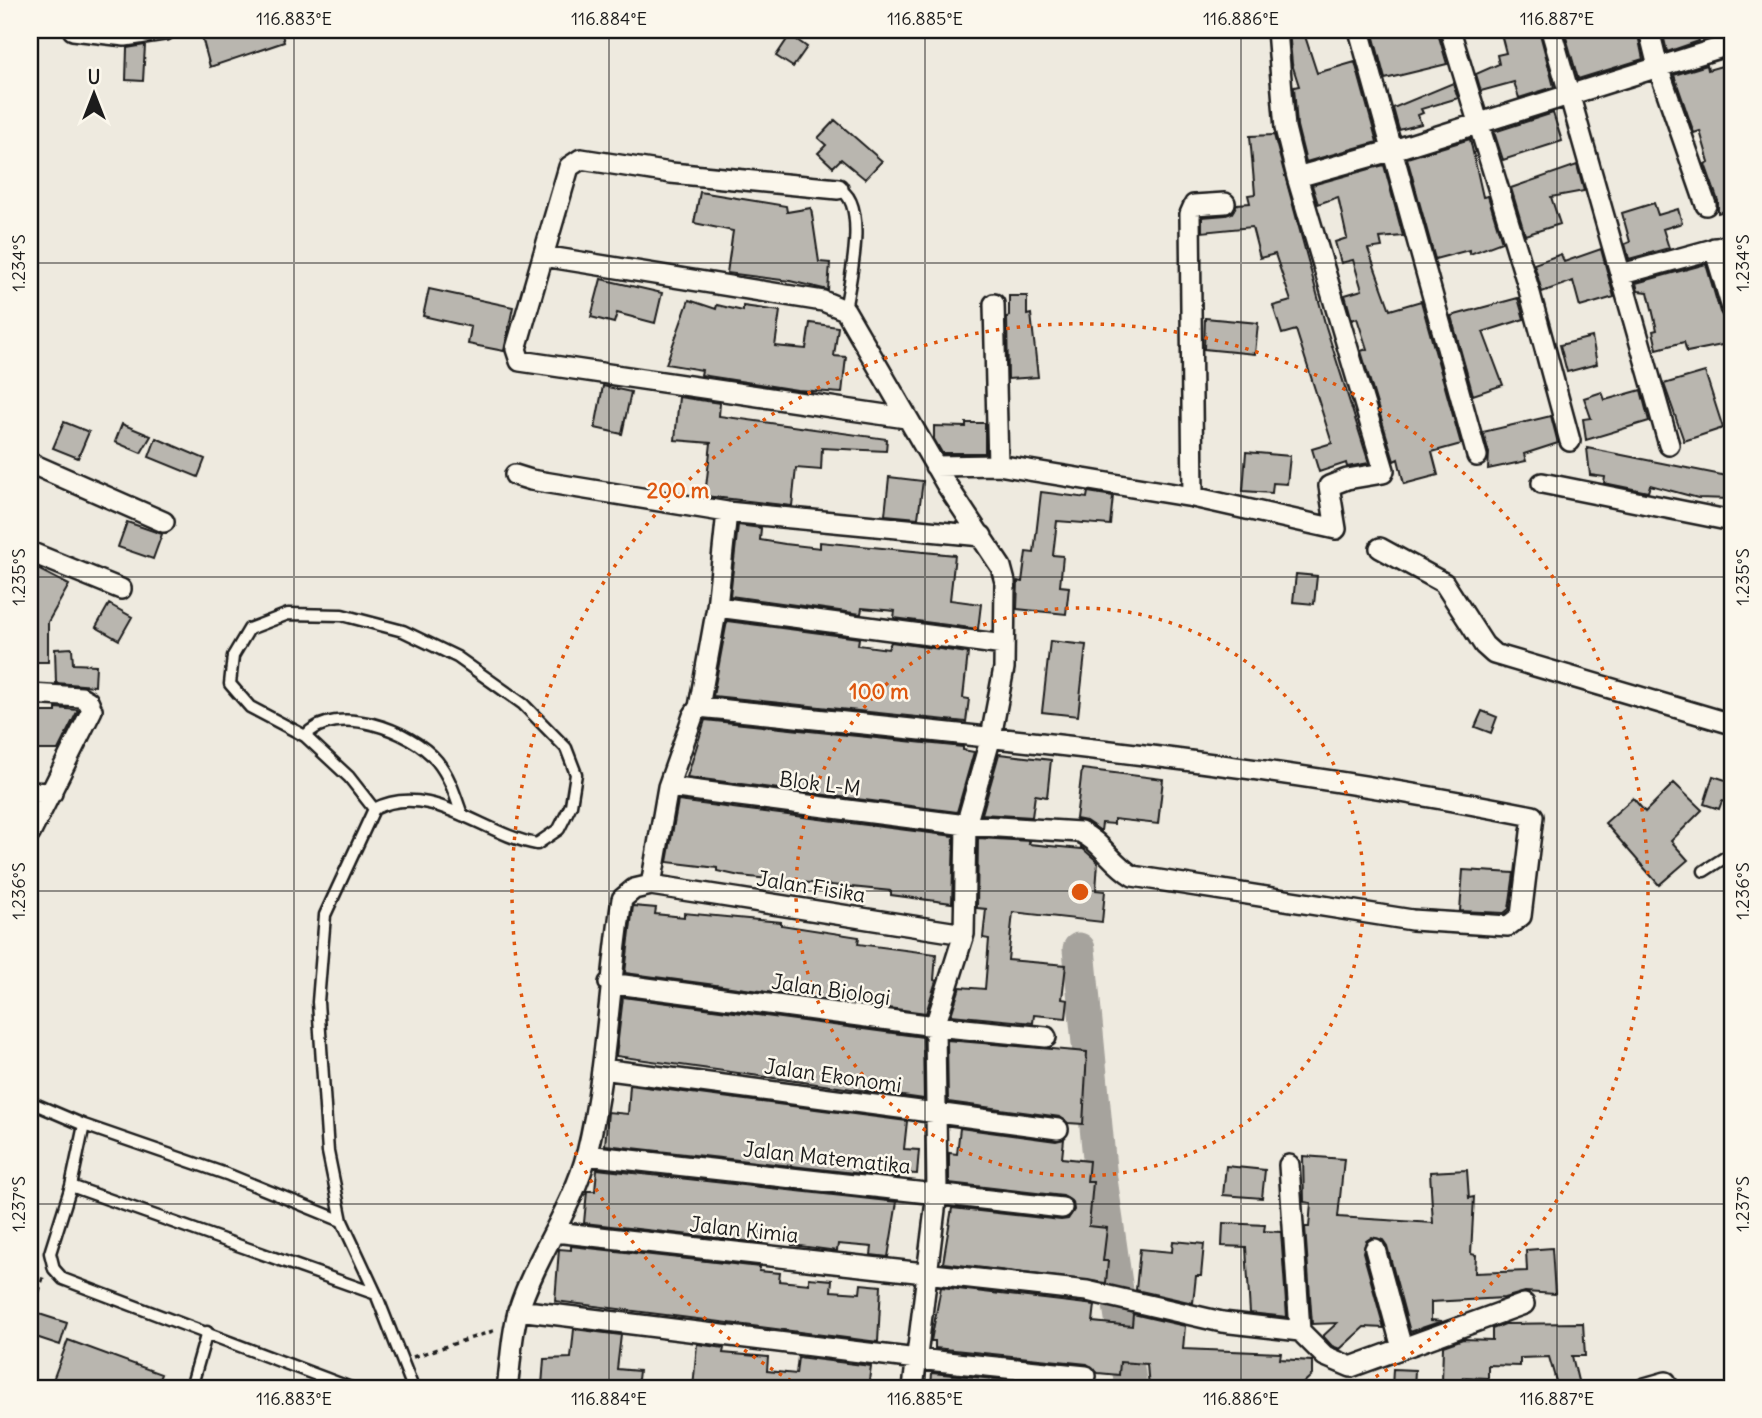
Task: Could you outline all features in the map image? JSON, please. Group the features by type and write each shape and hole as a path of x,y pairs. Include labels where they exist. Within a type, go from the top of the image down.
{"street":[{"path":"72,30 125,36 165,30"},
{"path":"935,466 998,465 1193,497 1336,529 1329,486 1384,471 1284,128 1277,30"},
{"path":"1359,30 1390,152 1477,456"},
{"path":"1450,30 1528,286 1570,440"},
{"path":"1551,30 1669,445"},
{"path":"1649,30 1658,67 1706,205"},
{"path":"1297,177 1390,152 1732,44"},
{"path":"838,188 671,173 581,159 569,167 516,349 520,361 906,418"},
{"path":"1193,497 1190,214 1194,205 1225,203"},
{"path":"1622,274 1723,246 1732,308"},
{"path":"542,256 823,301 845,310 935,466 997,558 1005,582 1004,668 991,737 967,825 964,934 936,1027 937,1193 913,1388"},
{"path":"994,304 998,465"},
{"path":"30,463 164,522"},
{"path":"515,475 531,480 727,512 982,536"},
{"path":"1542,483 1732,521"},
{"path":"507,1388 517,1319 586,1155 602,1069 610,983 622,899 634,889 651,885 668,787 693,716 699,707 717,607 727,512"},
{"path":"1380,548 1444,583 1488,650 1500,657 1732,724"},
{"path":"30,552 121,589"},
{"path":"717,607 1004,645"},
{"path":"30,694 81,697 88,701 92,710 30,834"},
{"path":"699,707 991,737"},
{"name":"Blok L-M","path":"668,787 967,825 1080,832 1096,840 1116,866 1133,876 1412,920 1508,926 1521,916 1532,816 1259,770 991,737"},
{"path":"30,792 52,793"},
{"name":"Jalan Fisika","path":"651,885 964,934"},
{"name":"Jalan Biologi","path":"610,983 936,1027 1046,1037"},
{"name":"Jalan Ekonomi","path":"602,1069 1058,1129"},
{"name":"Jalan Matematika","path":"586,1155 1062,1208"},
{"path":"1289,1165 1300,1331 1325,1356 1351,1367 1524,1304"},
{"name":"Jalan Kimia","path":"555,1232 1087,1291 1222,1322 1300,1331"},
{"path":"1375,1249 1402,1348"},
{"path":"517,1319 1086,1376"},
{"path":"1645,1388 1666,1382"}],"lane":[{"path":"838,188 847,195 858,231 845,310"},
{"path":"374,809 349,777 305,736 250,707 230,684 233,656 249,629 288,614 342,615 403,631 457,657 523,704 566,748 576,775 571,805 559,829 537,844 520,841 462,815 422,802 390,800 374,809 325,915 319,989 328,1152 342,1221 376,1294 413,1388"},
{"path":"305,736 312,727 333,721 368,722 407,737 435,758 450,779 462,815"},
{"path":"1704,871 1732,853"},
{"path":"30,1102 85,1125 229,1175 342,1221"},
{"path":"85,1125 71,1186 50,1253 54,1269 63,1279 351,1388"},
{"path":"71,1186 376,1294"},
{"path":"191,1388 207,1332"}],"path":[{"path":"30,1309 35,1305 50,1253"},
{"path":"402,1361 517,1319"}],"building":[{"path":"214,30 281,30 284,42 210,67 201,33"},
{"path":"1289,30 1303,30 1317,73 1355,62 1377,142 1306,162 1297,126 1294,87 1299,86 1292,64"},
{"path":"1372,30 1437,30 1447,64 1385,79"},
{"path":"1500,30 1539,30 1554,87 1519,98 1514,82 1481,91 1476,74 1499,64 1497,55 1506,53"},
{"path":"1564,30 1637,30 1643,59 1578,79"},
{"path":"1662,30 1696,30 1699,41 1667,52"},
{"path":"790,35 807,47 793,67 776,56"},
{"path":"145,45 143,81 126,80 127,48"},
{"path":"1732,63 1732,209 1718,213 1718,201 1705,164 1709,162 1700,131 1694,133 1674,75 1707,65 1708,70"},
{"path":"1453,83 1458,98 1421,109 1423,113 1418,115 1421,124 1399,130 1393,108"},
{"path":"1553,113 1562,141 1503,160 1494,132"},
{"path":"835,120 882,161 865,179 841,159 833,167 818,153 826,145 818,138"},
{"path":"1274,135 1326,327 1369,463 1347,467 1346,463 1319,472 1312,449 1332,443 1296,330 1282,334 1273,306 1291,301 1275,254 1260,258 1252,227 1202,232 1202,217 1226,215 1232,213 1237,204 1250,203 1248,195 1255,194 1250,136"},
{"path":"1470,139 1483,197 1488,196 1502,242 1470,254 1469,250 1435,259 1407,158"},
{"path":"1384,165 1403,236 1380,238 1382,247 1368,249 1390,310 1421,301 1461,444 1432,452 1438,475 1404,484 1398,459 1394,461 1361,351 1367,349 1357,318 1352,320 1345,295 1362,290 1353,260 1341,263 1335,242 1347,238 1338,197 1318,204 1312,185"},
{"path":"1577,165 1584,191 1551,197 1560,224 1525,235 1511,188"},
{"path":"700,192 786,206 787,212 811,208 819,262 830,263 828,290 790,281 727,273 733,231 694,223"},
{"path":"1654,203 1658,215 1678,209 1682,223 1663,229 1669,248 1629,259 1625,244 1630,242 1622,213"},
{"path":"1601,249 1614,297 1580,307 1573,281 1542,292 1534,264 1561,254 1564,262"},
{"path":"1706,264 1720,312 1732,332 1732,335 1725,338 1727,344 1687,352 1684,342 1657,349 1653,331 1657,330 1648,292 1638,291 1636,283"},
{"path":"601,279 662,293 655,323 617,313 614,323 591,317"},
{"path":"429,289 513,307 504,351 468,344 471,327 423,316"},
{"path":"1009,296 1027,296 1027,315 1031,314 1038,377 1008,379"},
{"path":"1518,298 1524,319 1483,332 1503,385 1473,395 1451,316"},
{"path":"689,300 716,309 717,305 743,311 743,306 780,311 775,346 806,349 810,323 838,327 834,356 846,357 842,393 797,390 701,375 702,370 666,364"},
{"path":"1205,318 1258,323 1255,354 1204,349"},
{"path":"1592,337 1597,364 1567,372 1560,345"},
{"path":"1705,372 1723,428 1684,441 1664,384"},
{"path":"603,386 631,392 622,434 595,428"},
{"path":"1641,390 1649,421 1586,440 1583,419 1591,418 1584,398 1602,392 1605,400"},
{"path":"679,397 720,403 719,416 887,439 886,451 822,448 821,470 796,468 792,506 705,496 711,443 675,440"},
{"path":"1551,416 1558,443 1524,454 1526,461 1488,469 1489,453 1483,432"},
{"path":"64,422 89,432 78,458 53,448"},
{"path":"966,423 985,423 985,453 942,453 934,439 934,426 966,427"},
{"path":"122,424 151,436 141,453 115,442"},
{"path":"156,438 205,459 198,477 149,457"},
{"path":"1587,448 1732,477 1730,499 1698,498 1650,485 1648,492 1604,483 1605,477 1590,475"},
{"path":"1246,452 1290,456 1287,484 1273,483 1272,493 1243,491"},
{"path":"889,477 923,481 918,518 885,515"},
{"path":"1041,492 1087,498 1088,492 1113,496 1110,525 1057,521 1053,555 1063,556 1060,586 1069,587 1066,614 1017,609 1018,581 1022,582 1026,552 1034,553"},
{"path":"127,522 162,534 153,559 118,547"},
{"path":"738,525 761,528 760,540 785,544 820,548 820,542 955,555 950,600 981,604 978,629 894,618 895,611 862,608 861,614 730,596"},
{"path":"30,565 69,585 48,622 48,662 30,662"},
{"path":"1296,574 1317,576 1314,604 1293,602"},
{"path":"109,604 132,617 119,640 96,627"},
{"path":"727,621 859,638 858,645 888,649 891,642 968,653 963,698 969,699 966,722 713,696"},
{"path":"1050,641 1086,645 1078,716 1042,712"},
{"path":"72,648 73,664 96,665 95,686 56,683 55,649"},
{"path":"56,708 78,710 58,750 30,750 30,712 56,712"},
{"path":"1482,711 1497,717 1491,733 1475,727"},
{"path":"705,720 963,747 963,750 974,752 957,812 687,777"},
{"path":"999,754 1051,760 1047,797 1035,795 1032,817 982,814"},
{"path":"1082,769 1163,779 1158,824 1114,819 1114,824 1102,823 1101,831 1086,821 1076,819"},
{"path":"1713,776 1732,782 1732,804 1722,801 1719,809 1704,804"},
{"path":"1674,783 1702,810 1671,841 1688,860 1659,885 1605,823 1633,798 1645,812"},
{"path":"678,801 954,836 952,903 891,895 891,891 740,876 717,871 717,868 667,862"},
{"path":"978,838 1081,847 1098,862 1096,890 1105,891 1102,922 1013,912 1008,960 1066,965 1062,999 1068,1000 1066,1018 1034,1015 1033,1023 951,1015 960,987 985,989 989,939 983,938 986,909 977,908"},
{"path":"1463,870 1514,873 1509,909 1504,913 1460,911"},
{"path":"633,906 656,908 655,914 684,917 684,913 781,922 781,925 859,937 858,944 936,954 936,981 926,1013 625,973"},
{"path":"623,997 923,1037 924,1099 616,1056"},
{"path":"947,1040 1087,1052 1083,1124 1068,1123 1060,1117 948,1102"},
{"path":"630,1085 907,1121 904,1149 919,1150 917,1174 899,1173 899,1178 605,1145 608,1112 628,1114"},
{"path":"960,1128 1056,1141 1064,1139 1062,1158 1089,1161 1087,1182 1093,1182 1089,1226 1107,1228 1103,1261 1108,1261 1106,1283 943,1263 952,1208 1061,1220 1068,1219 1074,1210 1073,1202 1063,1196 949,1183 949,1153 957,1154"},
{"path":"1303,1156 1344,1159 1338,1217 1433,1223 1430,1172 1467,1170 1469,1198 1474,1197 1471,1254 1476,1255 1475,1273 1527,1271 1526,1250 1552,1248 1555,1294 1525,1292 1504,1298 1431,1302 1431,1320 1442,1321 1410,1332 1387,1246 1383,1240 1372,1237 1366,1241 1363,1252 1384,1328 1364,1327 1340,1349 1332,1346 1323,1336 1337,1323 1312,1324 1305,1227 1309,1227 1311,1203 1304,1202"},
{"path":"1226,1166 1265,1170 1262,1198 1223,1195"},
{"path":"597,1169 897,1202 888,1257 871,1255 872,1247 838,1244 837,1251 792,1245 793,1235 762,1232 762,1243 584,1223 587,1191 595,1191"},
{"path":"1223,1223 1265,1225 1264,1231 1281,1232 1287,1317 1250,1313 1246,1247 1222,1246"},
{"path":"1173,1241 1204,1244 1201,1276 1196,1276 1193,1303 1136,1290 1140,1249 1172,1252"},
{"path":"571,1246 760,1267 759,1271 780,1273 779,1281 809,1284 809,1278 832,1280 831,1291 860,1293 861,1284 881,1286 878,1342 555,1301 559,1249 571,1250"},
{"path":"941,1287 1095,1305 1093,1322 1132,1326 1133,1314 1185,1326 1183,1349 1281,1353 1280,1359 1312,1361 1312,1375 1298,1388 1288,1388 1288,1385 1226,1382 1226,1388 1149,1388 1147,1364 1120,1362 1119,1375 1098,1373 1087,1364 935,1348 935,1341 931,1341"},
{"path":"36,1313 67,1323 60,1345 30,1335"},
{"path":"1583,1323 1585,1356 1572,1356 1579,1385 1558,1388 1549,1357 1520,1358 1520,1366 1488,1365 1488,1378 1463,1377 1463,1383 1442,1382 1443,1346 1463,1339 1492,1340 1492,1329 1505,1324"},
{"path":"574,1329 621,1335 617,1369 639,1371 637,1388 542,1386 544,1359 571,1358"},
{"path":"68,1340 161,1374 156,1388 50,1388"},
{"path":"697,1344 724,1348 723,1353 768,1357 767,1371 796,1374 798,1357 871,1366 868,1388 693,1388"},
{"path":"1393,1369 1415,1370 1414,1388 1392,1388"},
{"path":"932,1373 1026,1382 1025,1388 931,1388"}],"waterway":[{"path":"1079,949 1101,1179 1131,1388"}]}
